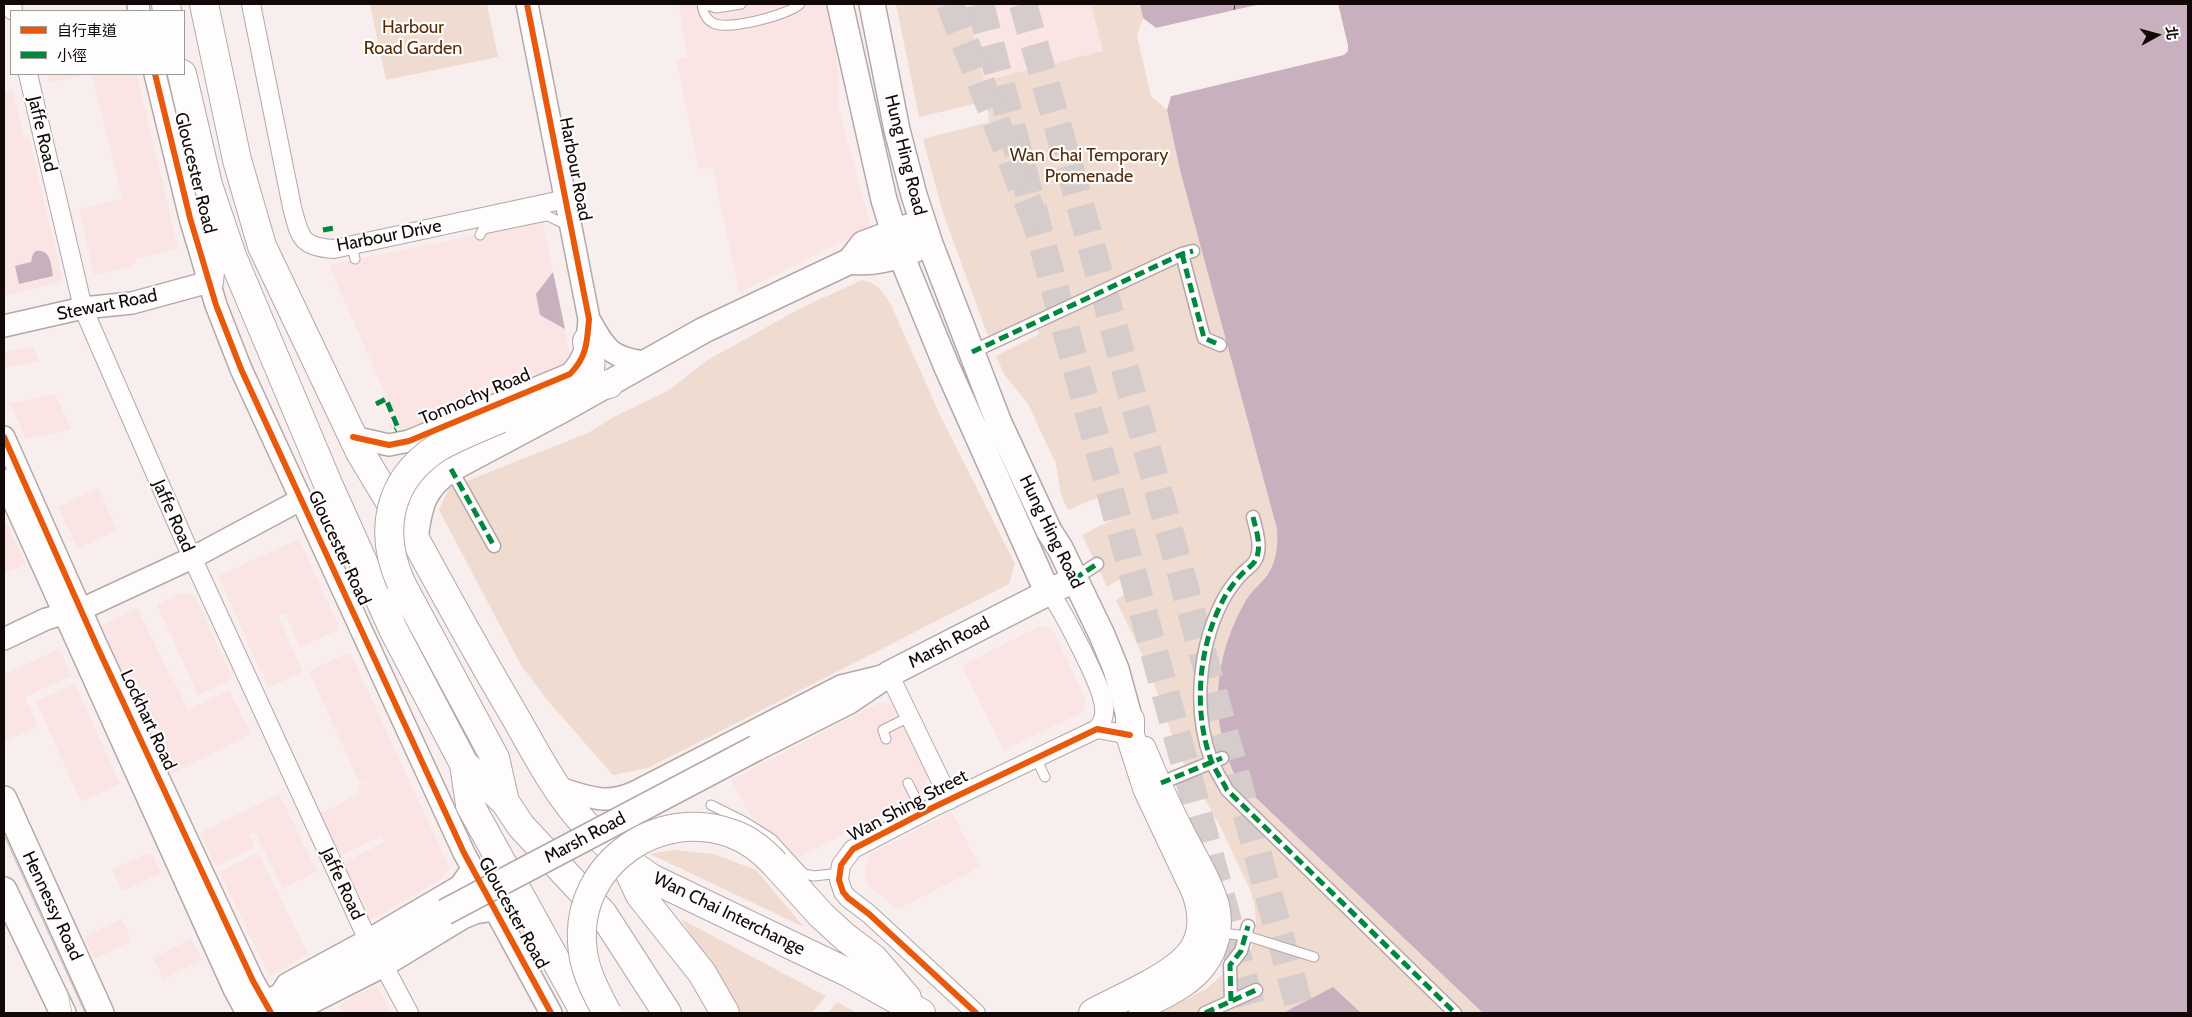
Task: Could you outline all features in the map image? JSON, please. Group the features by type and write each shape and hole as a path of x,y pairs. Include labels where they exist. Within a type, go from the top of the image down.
{"highway":[{"path":"204,4 237,160 262,246 353,437 396,512 415,539 475,649 558,788"},
{"name":"Gloucester Road","path":"170,84 237,268 328,484 394,632 464,764 505,802 521,826 603,914 667,1013"},
{"path":"209,282 215,210"},
{"path":"505,802 495,758 402,583 392,560 388,536 391,510 404,479 426,457 448,442 555,396 584,378 590,371 588,330"},
{"path":"555,396 609,384"},
{"path":"1093,1013 1165,976 1185,961 1199,940 1202,925 1202,910 1192,881 1147,788 1130,728"},
{"path":"464,764 470,805 585,1013"},
{"name":"Wan Chai Interchange","path":"558,788 586,824 623,859 651,878 849,972 920,1012"},
{"path":"607,1013 593,988 585,966 582,929 586,904 596,882 611,862 643,838 667,829 693,826 708,827 744,839 764,853 827,921 874,959 920,1012"},
{"path":"623,859 640,895 702,973 725,1013"}],"main road":[{"name":"Hung Hing Road","path":"840,4 878,178 901,255 946,365 1057,587 1109,652 1130,728"},
{"name":"Hung Hing Road","path":"872,4 897,130 926,233 999,423 1049,531 1057,587"},
{"path":"415,539 422,500 440,476 451,469 609,384 704,330 850,261 863,244 893,231 926,233"},
{"path":"850,261 867,263 901,255 926,233"},
{"name":"Marsh Road","path":"267,1009 377,953 445,912 756,748 850,701 889,674 1008,612 1017,594 1057,587"},
{"name":"Hennessy Road","path":"4,799 101,1013"},
{"name":"Hennessy Road","path":"4,890 63,1013"}],"street":[{"name":"Harbour Drive","path":"251,4 298,230 305,242 317,248 354,252 479,229 566,199"},
{"name":"Harbour Road","path":"527,4 572,228 588,330 600,338 615,354 626,360 646,362"},
{"name":"Jaffe Road","path":"28,75 82,308 192,558 377,953 409,1013"},
{"name":"Gloucester Road","path":"170,84 190,218 209,282 242,369 300,500 472,869 551,1013"},
{"path":"972,352 1188,253 1204,338 1220,345"},
{"name":"Stewart Road","path":"4,326 82,308 132,303 209,282"},
{"name":"Tonnochy Road","path":"353,437 389,445 397,444 419,437 570,374 582,359 588,330"},
{"name":"Lockhart Road","path":"4,437 73,612"},
{"path":"451,469 494,546"},
{"name":"Lockhart Road","path":"4,480 73,612 267,1009"},
{"path":"4,639 46,619 73,612 192,558 300,500"},
{"path":"1253,517 1258,540 1256,559 1227,594 1209,631 1205,647 1201,696 1206,745 1216,759 1227,790 1455,1013"},
{"path":"1057,587 1097,564"},
{"name":"Hung Hing Road","path":"1057,587 1100,691 1104,715 1103,723 1098,728"},
{"path":"889,674 911,716 950,800"},
{"name":"Marsh Road","path":"558,788 603,800 618,799 840,686 889,674"},
{"path":"1098,728 1130,728"},
{"name":"Wan Shing Street","path":"840,873 844,860 853,849 1098,728"},
{"name":"Hung Hing Road","path":"1130,728 1140,734 1161,783 1212,884 1220,906 1222,933 1215,954 1202,973 1183,988 1138,1013"},
{"path":"1161,783 1216,759"},
{"name":"Marsh Road","path":"377,953 466,880 472,869"},
{"path":"840,873 841,885 848,898 884,927 976,1013"},
{"path":"449,893 457,894 463,898 466,905 463,918"},
{"name":"Marsh Road","path":"377,953 475,913 494,910"},
{"path":"1231,1001 1230,965 1241,951 1247,931"},
{"path":"1205,1013 1256,990"}],"lane":[{"path":"703,4 716,8 741,4"},
{"path":"703,4 707,18 713,24 723,26 778,16 790,12 800,4"},
{"path":"479,229 548,216 572,228"},
{"path":"886,738 883,730 911,716"},
{"path":"1036,758 1045,777"},
{"path":"908,783 923,813"},
{"path":"711,804 772,839 804,874 814,876 840,873"},
{"path":"1222,933 1247,931 1314,957"}],"shaded area":[{"path":"678,4 829,4 839,76 839,109 871,228 739,293 713,168 699,169 676,60 687,57"},
{"path":"966,4 1091,4 1103,51 984,81"},
{"path":"1140,4 1261,4 1156,28 1143,18"},
{"path":"1338,4 2188,4 2188,1013 1483,1013 1237,780 1228,757 1218,712 1221,666 1235,622 1246,600 1271,569 1277,546 1277,529 1180,170 1167,110 1171,96 1345,54 1348,46"},
{"path":"47,75 85,75 49,83"},
{"path":"92,75 137,75 178,249 137,259 133,266 94,275 79,209 122,199"},
{"path":"13,90 24,138 29,137 63,282 4,296 4,92"},
{"path":"543,221 571,360 402,433 329,265"},
{"path":"36,251 41,251 47,255 51,263 53,276 19,284 15,266 31,262"},
{"path":"553,272 565,329 540,315 536,294"},
{"path":"33,347 40,362 4,368 4,352"},
{"path":"55,394 71,429 26,439 10,403"},
{"path":"98,488 117,530 78,549 58,507"},
{"path":"6,522 26,564 4,574 4,523"},
{"path":"299,539 340,629 300,647 285,613 278,616 303,672 268,688 218,576"},
{"path":"181,593 188,593 196,599 233,679 198,695 157,605"},
{"path":"137,608 171,677 129,697 124,686 127,683 106,638 111,635 105,638 100,626"},
{"path":"1039,626 1052,628 1086,700 1083,712 1004,750 962,666"},
{"path":"59,649 71,676 25,697 38,726 4,742 4,674"},
{"path":"350,652 449,867 440,880 371,920 344,863 419,824 384,841 381,836 341,856 320,814 360,793 357,787 394,768 360,784 309,671"},
{"path":"172,677 188,710 229,690 251,734 171,774 134,696"},
{"path":"75,684 120,784 81,802 36,701"},
{"path":"881,702 893,704 928,776 924,794 797,858 750,816 731,780"},
{"path":"279,794 317,872 283,889 255,832 249,835 255,847 216,867 200,833"},
{"path":"952,812 980,867 898,909 868,886 864,871 870,854"},
{"path":"151,852 161,873 122,891 112,870"},
{"path":"258,853 308,954 270,976 219,872"},
{"path":"122,919 132,941 95,959 84,937"},
{"path":"191,939 202,960 163,979 153,958"},
{"path":"376,985 392,1013 344,1013 339,1005"},
{"path":"1333,987 1361,1013 1283,1013"}],"green space":[{"name":"Harbour Road Garden","path":"370,4 487,4 498,57 386,80"},
{"name":"Wan Chai Temporary Promenade","path":"896,4 966,4 984,81 1103,51 1091,4 1140,4 1143,18 1137,36 1151,96 1167,110 1180,170 1277,529 1277,546 1271,569 1246,600 1226,645 1221,667 1219,711 1228,757 1237,780 1483,1013 1159,1013 1206,989 1251,950 1256,928 1255,908 1251,892 1219,824 1179,755 1148,667 1116,600 1137,587 1129,573 1107,587 1082,535 1112,520 1101,496 1068,510 1061,495 1056,464 1028,404 1004,374 996,356 1039,334 1034,316 988,336 943,213 923,139 989,122 987,101 919,117"},
{"path":"862,280 872,283 883,292 891,305 940,415 1015,564 1009,584 648,768 613,775 548,701 521,665 439,510 449,488 588,433 614,417 671,389 706,361 801,308"},
{"path":"674,850 714,854 756,870 804,927 650,854"},
{"path":"681,919 826,996 812,1013 737,1013 718,978"},
{"path":"837,1002 857,1013 828,1013"}],"pier":[{"path":"1263,4 1262,6 1159,30 1156,28"},
{"path":"1336,4 1338,4 1348,46 1348,51 1344,55 1171,96 1174,92 1343,53 1346,47"}],"ferry route":[{"path":"1234,10 1235,4"}],"tunnel":[{"path":"950,4 1038,228"},
{"path":"980,4 1038,228 1253,1013"},
{"path":"1023,4 1086,226 1301,1013"}],"tram line":[{"path":"4,835 85,1013"},
{"path":"67,989 72,1013"}],"marked path":[{"path":"323,230 334,228"},
{"path":"972,352 1182,254 1193,251"},
{"path":"1182,254 1204,338 1220,345"},
{"path":"376,404 386,399 398,428 395,430"},
{"path":"451,469 494,546"},
{"path":"1253,517 1257,533 1258,554 1253,563 1237,579 1227,593 1217,612 1210,632 1201,675 1202,719 1205,740 1214,768 1227,790 1455,1013"},
{"path":"1074,579 1097,564"},
{"path":"1161,783 1222,758"},
{"path":"1231,1001 1230,965 1241,951 1248,926"},
{"path":"1205,1013 1256,990"}],"cycle path":[{"path":"353,437 389,445 409,441 570,374 576,368 583,355 587,342 589,319 527,4"},
{"path":"155,75 190,218 216,305 241,369 464,853 551,1013"},
{"path":"4,437 96,644 253,981 271,1013"},
{"path":"976,1013 869,914 848,898 843,892 839,880 841,865 853,849 932,808 1097,729 1130,735"}]}
